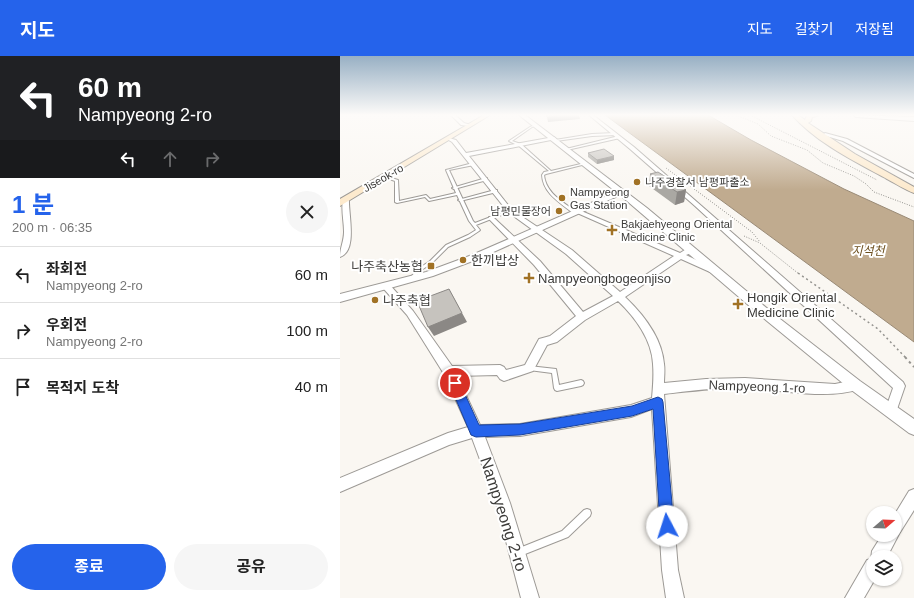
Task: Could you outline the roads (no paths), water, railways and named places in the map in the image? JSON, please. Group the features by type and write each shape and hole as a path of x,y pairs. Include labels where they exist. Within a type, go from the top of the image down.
{"main road":[{"name":"Jiseok-ro","path":"343,201 447,140"},
{"path":"831,140 846,151 914,190"},
{"path":"837,140 914,185"}],"street":[{"path":"452,140 486,179 510,210 536,230 569,252 620,296 635,312 652,338 659,363 659,396 670,562 675,598"},
{"path":"465,155 547,140"},
{"path":"556,140 718,272 771,318 855,385 914,428"},
{"path":"623,140 899,386 891,411"},
{"path":"846,140 914,176"},
{"path":"454,188 486,179"},
{"path":"460,200 495,191"},
{"path":"340,298 412,279 475,258 621,192"},
{"path":"340,255 346,243 347,235 343,215 343,201"},
{"path":"576,212 681,255 718,272"},
{"path":"491,218 537,263 582,317"},
{"path":"450,371 500,370 504,376 529,368 542,342 553,338 582,317 620,296 681,255 691,250"},
{"name":"Nampyeong 2-ro","path":"386,286 410,313 450,371 476,431 503,503 530,598"},
{"name":"Nampyeong 1-ro","path":"659,396 706,384 745,383 835,388 855,385"},
{"path":"340,485 448,439 476,431 520,430 632,411 659,396"},
{"path":"902,516 914,496"},
{"path":"854,598 866,578"}],"lane":[{"path":"511,140 510,141 520,145 551,172"},
{"path":"566,149 598,140"},
{"path":"412,279 419,270 431,262 447,246 478,230 474,226 460,200 447,170 473,164"},
{"path":"576,212 549,191 544,185 543,175 586,164"},
{"path":"385,177 397,180 397,202 426,196 429,200 457,194"},
{"path":"474,226 510,210"},
{"path":"529,368 554,371 557,388 581,383"},
{"path":"517,553 565,534 587,513"}],"water":[{"name":"지석천","path":"639,140 752,140 844,189 914,221 914,342"}],"place":[{"name":"나주경찰서 남평파출소","path":"637,182"},
{"name":"Nampyeong Gas Station","path":"562,198"},
{"name":"남평민물장어","path":"559,211"},
{"name":"Bakjaehyeong Oriental Medicine Clinic","path":"612,230"},
{"name":"한끼밥상","path":"463,260"},
{"name":"나주축산농협","path":"431,266"},
{"name":"Nampyeongbogeonjiso","path":"529,278"},
{"name":"나주축협","path":"375,300"},
{"name":"Hongik Oriental Medicine Clinic","path":"738,304"}]}
